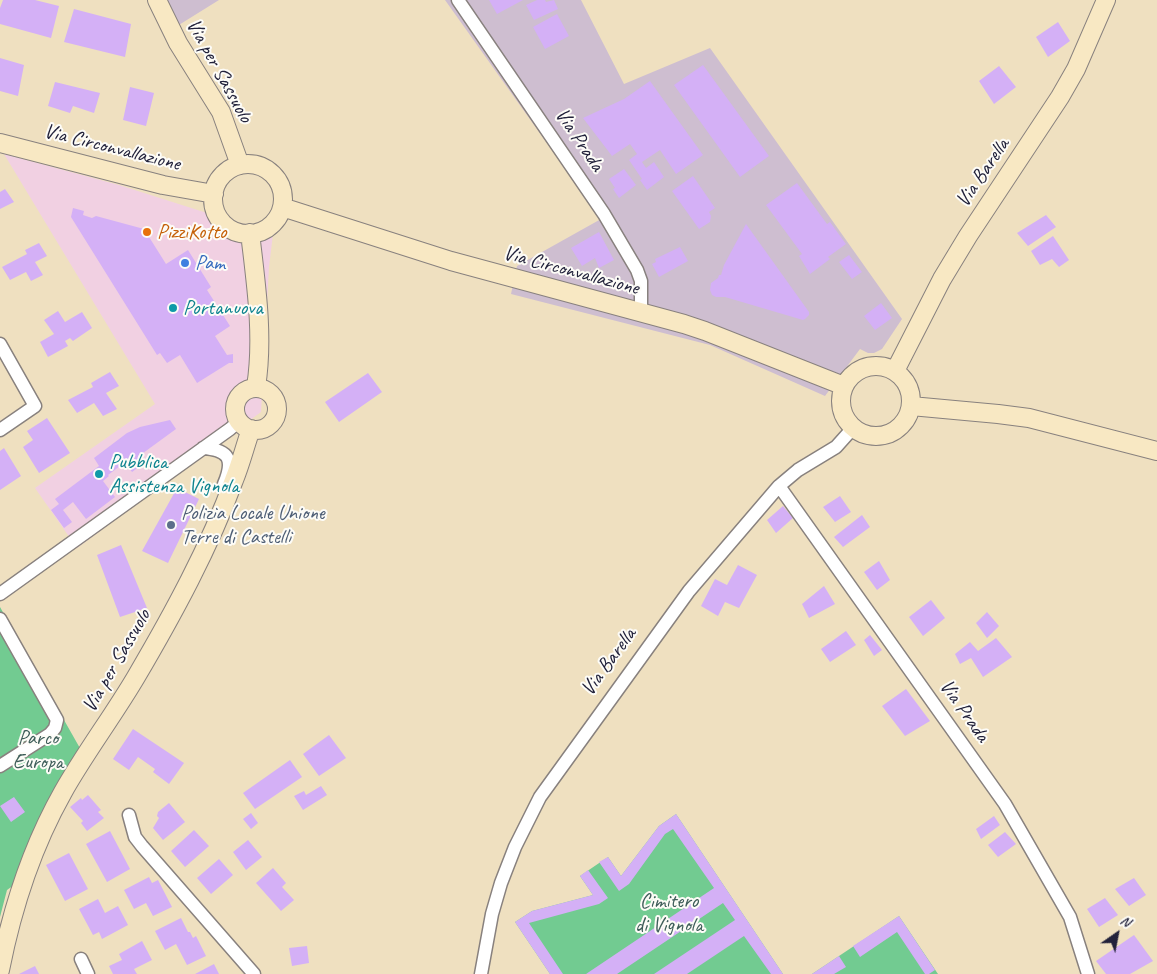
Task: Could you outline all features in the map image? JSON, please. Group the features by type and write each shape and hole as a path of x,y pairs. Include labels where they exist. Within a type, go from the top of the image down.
{"main road":[{"name":"Via per Sassuolo","path":"157,0 178,43 221,112 240,164"},
{"name":"Via Barella","path":"895,371 942,279 968,236 1060,97 1076,69 1106,0"},
{"name":"Via Circonvallazione","path":"0,143 163,185 214,194"},
{"path":"240,164 260,166 269,170 281,186 283,196 282,207 274,222 267,228 250,233 235,230 222,222 214,204 214,194 220,178 225,172 240,164"},
{"name":"Via Circonvallazione","path":"282,207 451,261 705,331 844,386"},
{"path":"250,233 256,278 260,365 256,387"},
{"path":"869,366 878,366 895,371 901,376 910,390 911,406 908,416 902,425 894,432 883,436 872,436 853,428 843,412 841,395 844,386 851,376 860,369 869,366"},
{"path":"256,387 268,391 277,406 277,412 272,422 268,426 257,430 245,425 234,410 238,397 246,390 256,387"},
{"path":"911,406 1029,418 1157,451"},
{"name":"Via per Sassuolo","path":"0,970 22,887 54,810 72,777 113,715 148,656 186,585 220,516 235,479 245,425"}],"street":[{"name":"Via Prada","path":"458,0 604,214 637,270 641,281 641,314"},
{"path":"0,344 35,406 0,430"},
{"path":"0,594 230,429 245,425"},
{"name":"Via Barella","path":"481,974 500,883 514,847 540,797 684,597 779,486 798,470 836,447 853,428"},
{"path":"203,448 219,450 228,461 228,475 217,501 220,516"},
{"name":"Via Prada","path":"779,486 1005,804 1070,917 1088,974"},
{"path":"0,619 56,716 56,724 50,734 0,766"},
{"path":"129,815 135,837 142,846 254,974"},
{"path":"81,959 88,974"}],"shaded area":[{"path":"162,0 219,0 174,28"},
{"path":"445,0 581,0 624,84 710,48 902,319 882,349 874,353 868,353 860,349 825,396 710,345 511,294 517,266 601,219"},
{"path":"4,154 119,185 273,234 269,267 261,412 77,548 35,488 155,404"}],"green space":[{"name":"Parco Europa","path":"0,607 81,750 14,885 7,890 0,917"},
{"name":"Cimitero di Vignola","path":"676,814 783,974 550,974 515,922 532,911 593,895 580,876 608,857 621,876 659,826"},
{"path":"899,916 938,974 812,974"}],"building":[{"path":"3,0 35,0 59,6 51,38 0,24 0,8"},
{"path":"489,0 523,0 497,14"},
{"path":"537,0 545,0 546,2 554,0 558,9 534,20 526,5"},
{"path":"74,9 131,24 125,57 64,42"},
{"path":"557,14 569,36 545,49 533,27"},
{"path":"1058,22 1070,41 1048,57 1036,37"},
{"path":"0,58 24,65 18,96 0,91"},
{"path":"703,65 769,156 740,177 674,85"},
{"path":"999,66 1016,87 994,104 979,81"},
{"path":"650,81 703,155 676,174 660,150 642,162 646,168 654,162 664,177 647,190 629,160 637,154 630,144 612,156 583,118 624,99"},
{"path":"55,82 100,93 94,113 73,106 70,113 48,106"},
{"path":"130,87 154,93 146,126 123,120"},
{"path":"624,169 636,185 619,198 609,179"},
{"path":"693,176 715,208 709,212 711,216 710,222 699,229 672,191"},
{"path":"797,183 827,224 830,222 846,244 828,257 830,259 810,274 799,256 802,254 766,205"},
{"path":"5,189 14,202 0,209 0,192"},
{"name":"Portanuova","path":"73,208 84,211 83,215 92,218 96,216 144,229 166,264 188,250 211,287 207,290 230,326 215,336 227,355 233,354 233,363 229,363 197,383 180,355 167,363 160,353 157,355 71,217"},
{"path":"1046,215 1056,227 1028,246 1017,233"},
{"path":"746,224 809,312 805,319 712,295 710,290 711,283 721,275 724,265"},
{"path":"599,232 614,260 599,268 595,258 582,266 571,248"},
{"path":"1053,236 1069,260 1059,267 1052,259 1040,265 1031,251"},
{"path":"39,243 47,256 35,262 43,275 31,281 26,272 10,280 2,267 27,254 25,250"},
{"path":"680,247 688,261 659,277 652,264 656,262 655,259"},
{"path":"849,255 862,272 852,279 839,262"},
{"path":"881,303 892,318 875,330 864,316"},
{"path":"58,311 65,322 82,312 92,328 73,341 70,338 65,341 68,346 48,357 40,342 54,334 44,320"},
{"path":"110,372 119,386 106,393 117,409 103,416 94,403 77,413 68,400 93,387 91,383"},
{"path":"368,373 382,392 339,422 325,402"},
{"path":"47,418 70,453 39,473 23,447 33,440 27,431"},
{"name":"Pubblica Assistenza Vignola","path":"170,420 176,429 139,456 144,463 132,472 127,465 130,463 128,460 103,481 115,497 86,519 73,502 63,510 72,522 64,528 51,510 59,504 55,499 99,466 94,458 127,433 140,427"},
{"path":"4,448 21,476 0,490 0,451"},
{"name":"Polizia Locale Unione Terre di Castelli","path":"177,488 199,499 168,563 142,551"},
{"path":"840,496 851,512 835,522 823,507"},
{"path":"783,506 793,518 776,533 767,520"},
{"path":"862,515 870,527 843,547 834,537"},
{"path":"121,545 147,608 120,617 97,555"},
{"path":"879,561 890,580 877,590 864,572"},
{"path":"738,565 757,575 739,608 725,602 718,616 701,606 715,579 727,585"},
{"path":"824,586 835,604 809,618 802,604"},
{"path":"931,600 945,618 923,636 909,617"},
{"path":"987,612 999,626 987,638 976,623"},
{"path":"846,631 856,645 830,662 821,649"},
{"path":"870,635 882,650 874,656 864,640"},
{"path":"996,638 1012,657 983,677 971,658 960,664 955,654 970,642 978,651"},
{"path":"906,689 930,721 905,736 882,706"},
{"path":"133,729 184,763 169,784 153,772 155,769 138,757 129,770 113,759"},
{"path":"329,735 346,758 319,776 303,754"},
{"path":"290,760 302,777 255,809 243,793"},
{"path":"321,786 327,795 303,810 294,796 304,791 306,795"},
{"path":"88,795 101,810 98,812 104,818 87,831 81,823 83,821 70,807"},
{"path":"14,797 25,812 11,822 0,806"},
{"path":"169,803 185,822 163,840 153,828 159,818 157,816 158,812"},
{"path":"251,813 258,823 251,829 243,819"},
{"path":"676,814 783,974 771,974 744,936 687,974 654,974 735,920 723,903 617,974 586,974 714,888 673,829 665,834 629,884 619,891 599,862 608,857 621,876 659,826"},
{"path":"994,816 1000,825 981,839 976,829"},
{"path":"194,830 209,846 185,867 171,851"},
{"path":"110,831 130,869 107,882 86,844"},
{"path":"1005,832 1016,844 998,857 988,845"},
{"path":"248,840 262,857 246,870 233,852"},
{"path":"69,853 88,889 65,901 46,865"},
{"path":"219,859 233,875 211,894 197,878"},
{"path":"273,868 286,883 282,887 294,900 281,911 256,883"},
{"path":"588,870 608,898 599,904 529,923 563,974 550,974 515,922 532,911 593,895 580,876"},
{"path":"149,877 152,883 158,880 172,907 153,916 146,903 134,909 124,890"},
{"path":"1134,878 1146,895 1129,906 1115,889"},
{"path":"1105,898 1118,915 1099,927 1087,909"},
{"path":"98,899 105,913 118,906 128,925 102,939 99,932 93,935 79,909"},
{"path":"899,916 935,970 929,974 925,974 897,932 860,957 853,946"},
{"path":"181,918 193,938 196,936 206,956 187,965 176,944 165,950 155,931"},
{"path":"1134,935 1153,961 1130,974 1106,974 1096,961"},
{"path":"142,941 152,960 134,969 137,974 113,974 109,966 122,960 119,954"},
{"path":"307,946 309,963 292,966 289,948"},
{"path":"839,956 846,967 834,974 812,974"},
{"path":"214,964 219,974 195,974"},
{"path":"35,966 39,974 19,974"}],"place":[{"name":"PizziKotto","path":"147,232"},
{"name":"Pam","path":"185,263"},
{"name":"Portanuova","path":"173,308"},
{"name":"Pubblica Assistenza Vignola","path":"99,474"},
{"name":"Polizia Locale Unione Terre di Castelli","path":"171,525"}]}
